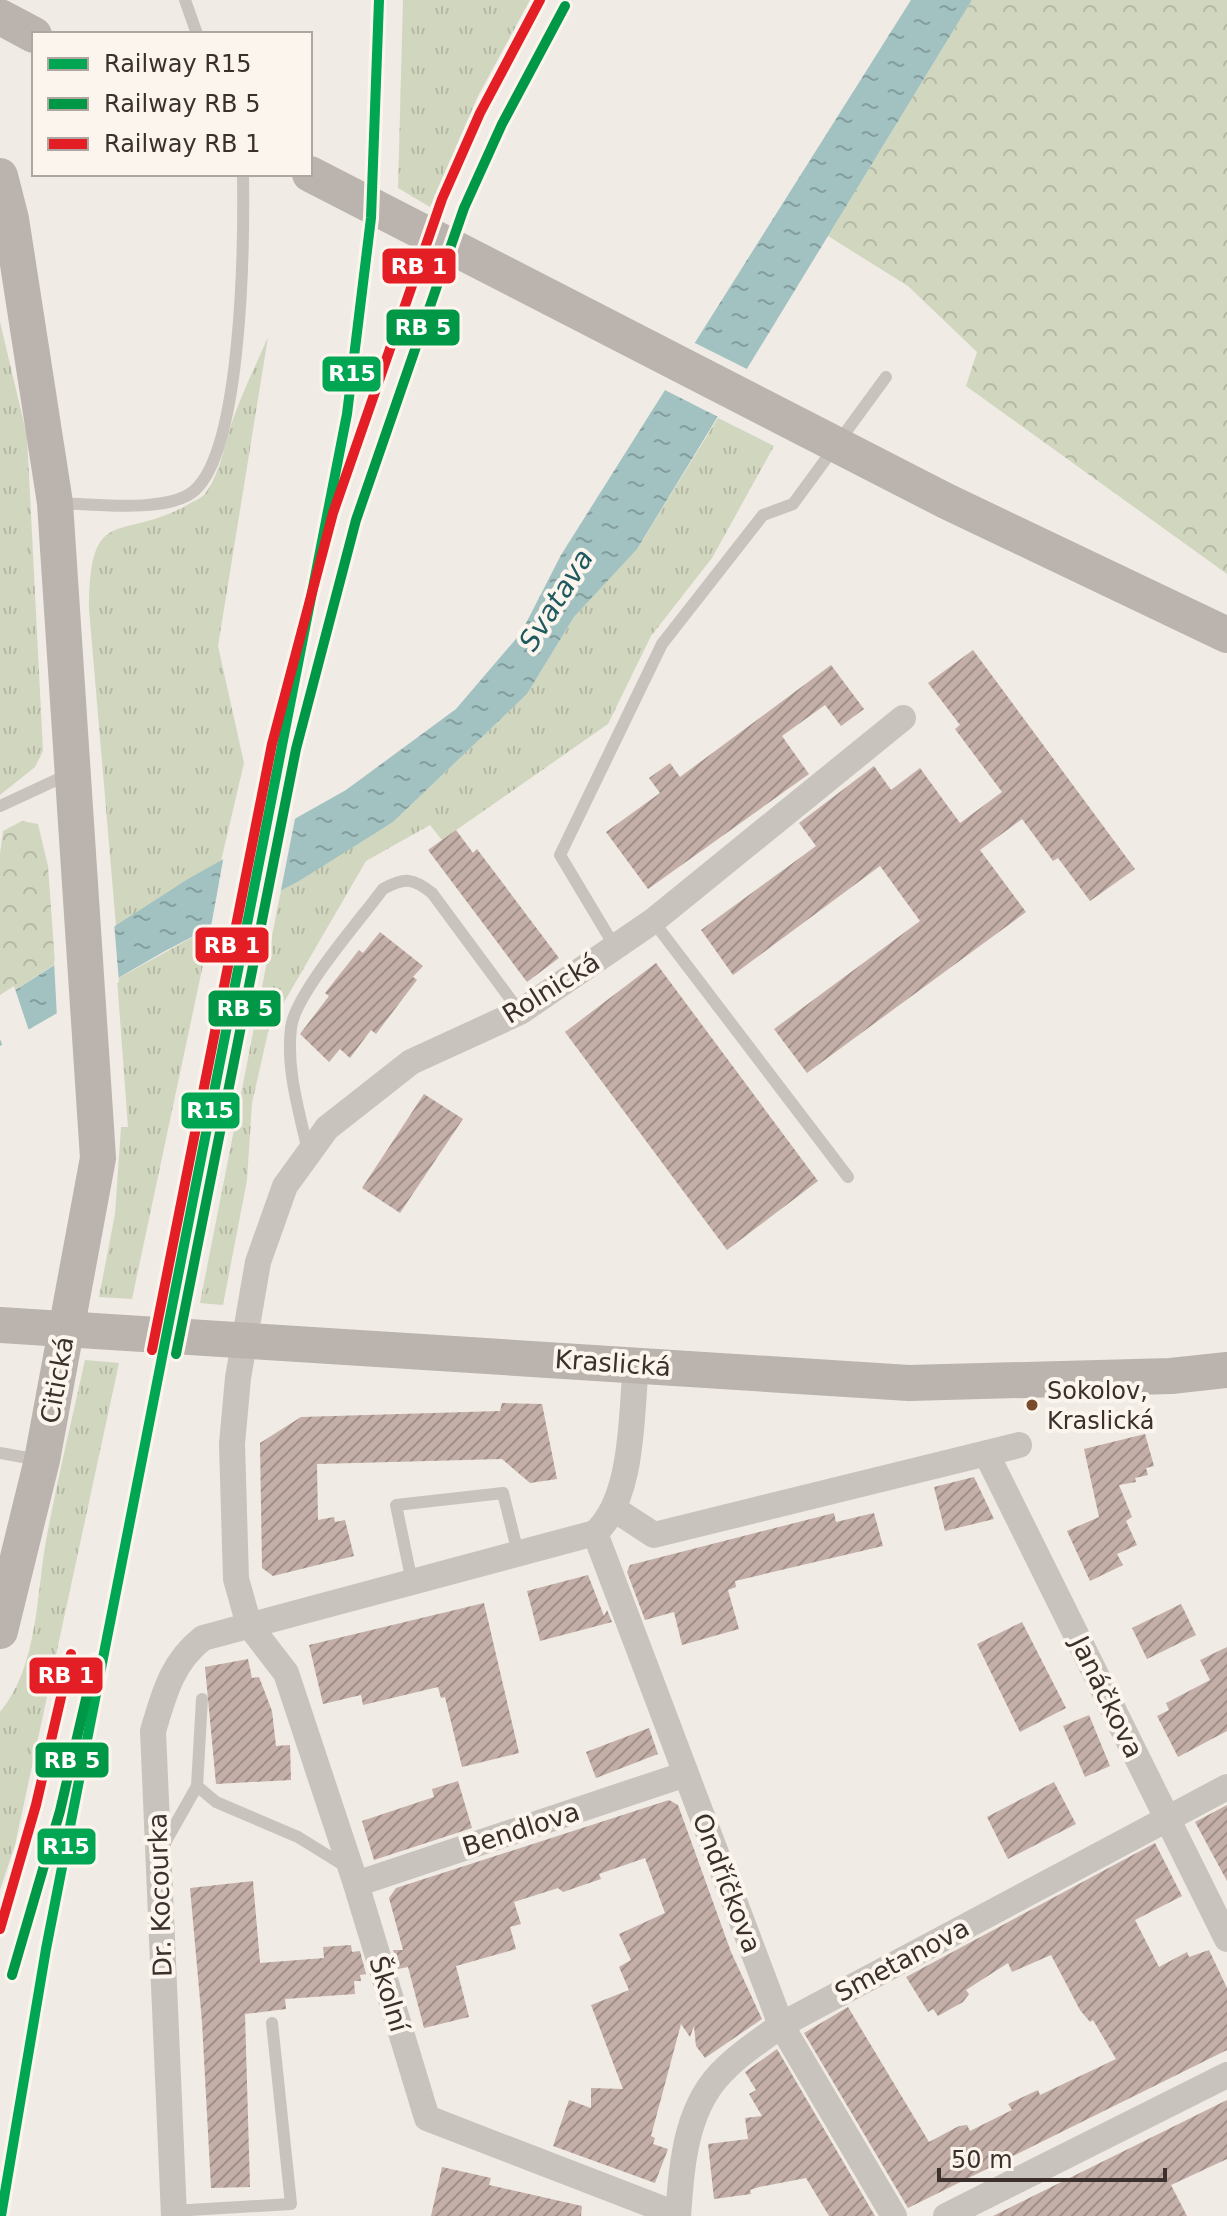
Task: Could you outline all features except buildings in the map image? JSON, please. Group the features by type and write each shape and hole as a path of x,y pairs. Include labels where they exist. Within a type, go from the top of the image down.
{"street":[{"path":"0,17 32,34"},
{"path":"312,175 946,501 1227,635"},
{"name":"Citická","path":"0,176 11,219 55,503 70,774 79,849 98,1158 42,1460 0,1631"},
{"name":"Rolnická","path":"249,1625 236,1579 232,1444 238,1378 253,1288 285,1186 327,1128 411,1062 520,1012 653,921 903,718"},
{"name":"Kraslická","path":"12,1325 909,1383 1171,1376 1227,1370"},
{"path":"595,1533 614,1509 626,1463 636,1364"},
{"path":"614,1509 654,1535 1019,1445"},
{"name":"Janáčkova","path":"987,1455 1227,1939"},
{"name":"Dr. Kocourka","path":"173,2214 153,1731 166,1686 184,1653 203,1638 595,1533"},
{"name":"Ondříčkova","path":"595,1533 781,2025 894,2216"},
{"name":"Školní","path":"249,1625 286,1673 354,1877 427,2118 678,2216"},
{"name":"Bendlova","path":"354,1877 686,1774"},
{"name":"Smetanova","path":"678,2216 686,2139 702,2099 725,2068 781,2025 1227,1787"},
{"path":"946,2216 1227,2075"}],"lane":[{"path":"185,0 196,32"},
{"path":"55,503 144,505 180,499 195,490 212,468 231,391 245,263 243,176"},
{"path":"615,947 560,855 624,717 662,644 763,515 793,504 886,377"},
{"path":"0,806 70,774"},
{"path":"309,1153 292,1084 290,1026 301,1001 383,889 400,880 415,879 432,893 520,1012"},
{"path":"653,921 848,1177"},
{"path":"0,1453 42,1460"},
{"path":"412,1582 396,1505 503,1493 518,1553"},
{"path":"158,1855 197,1786 202,1699"},
{"path":"197,1786 216,1802 298,1837 354,1877"},
{"path":"173,2214 291,2204 272,2023"}],"green space":[{"path":"403,0 530,0 478,96 430,207 398,188"},
{"path":"972,0 1227,0 1227,574 966,386 977,352 908,286 828,236"},
{"path":"0,322 27,436 43,751 35,767 0,795"},
{"path":"268,337 218,646 244,763 221,861 116,926 89,609 95,553 103,539 113,531 163,516 205,493 216,475 236,411"},
{"path":"718,418 774,446 712,558 651,636 608,724 442,840 430,825 366,861 269,1028 252,1103 247,1180 223,1305 200,1303 281,890 393,822 527,694 574,617 639,546"},
{"path":"22,821 38,824 48,866 55,964 0,1000 0,854 3,831"},
{"path":"211,927 132,1299 99,1297 115,1214 121,1127 128,1127 117,979"},
{"path":"85,1360 119,1363 15,1845 0,1890 0,1712 13,1693 29,1651 47,1535"}],"water":[{"name":"Svatava","path":"911,0 972,0 637,549 574,617 527,694 393,822 299,881 165,951 0,1046 0,1000 188,879 346,790 456,709 521,633 561,555"}],"pier":[{"path":"691,341 751,371 722,419 661,388"},
{"path":"296,814 280,895 210,932 224,855"},
{"path":"114,922 119,982 57,1018 54,961"},
{"path":"14,986 30,1034 4,1049 0,1039 0,995"}],"rail line":[{"name":"R15","path":"1,2216 46,1949 347,414 371,218 379,0"}],"transit line":[{"path":"152,1350 272,744 333,513 442,199 480,113 540,0"},
{"path":"176,1354 296,749 356,520 464,208 502,124 565,6"},
{"path":"0,1929 36,1805 71,1654"},
{"path":"12,1975 60,1811 95,1660"}],"place":[{"name":"Sokolov, Kraslická","path":"1032,1405"}]}
